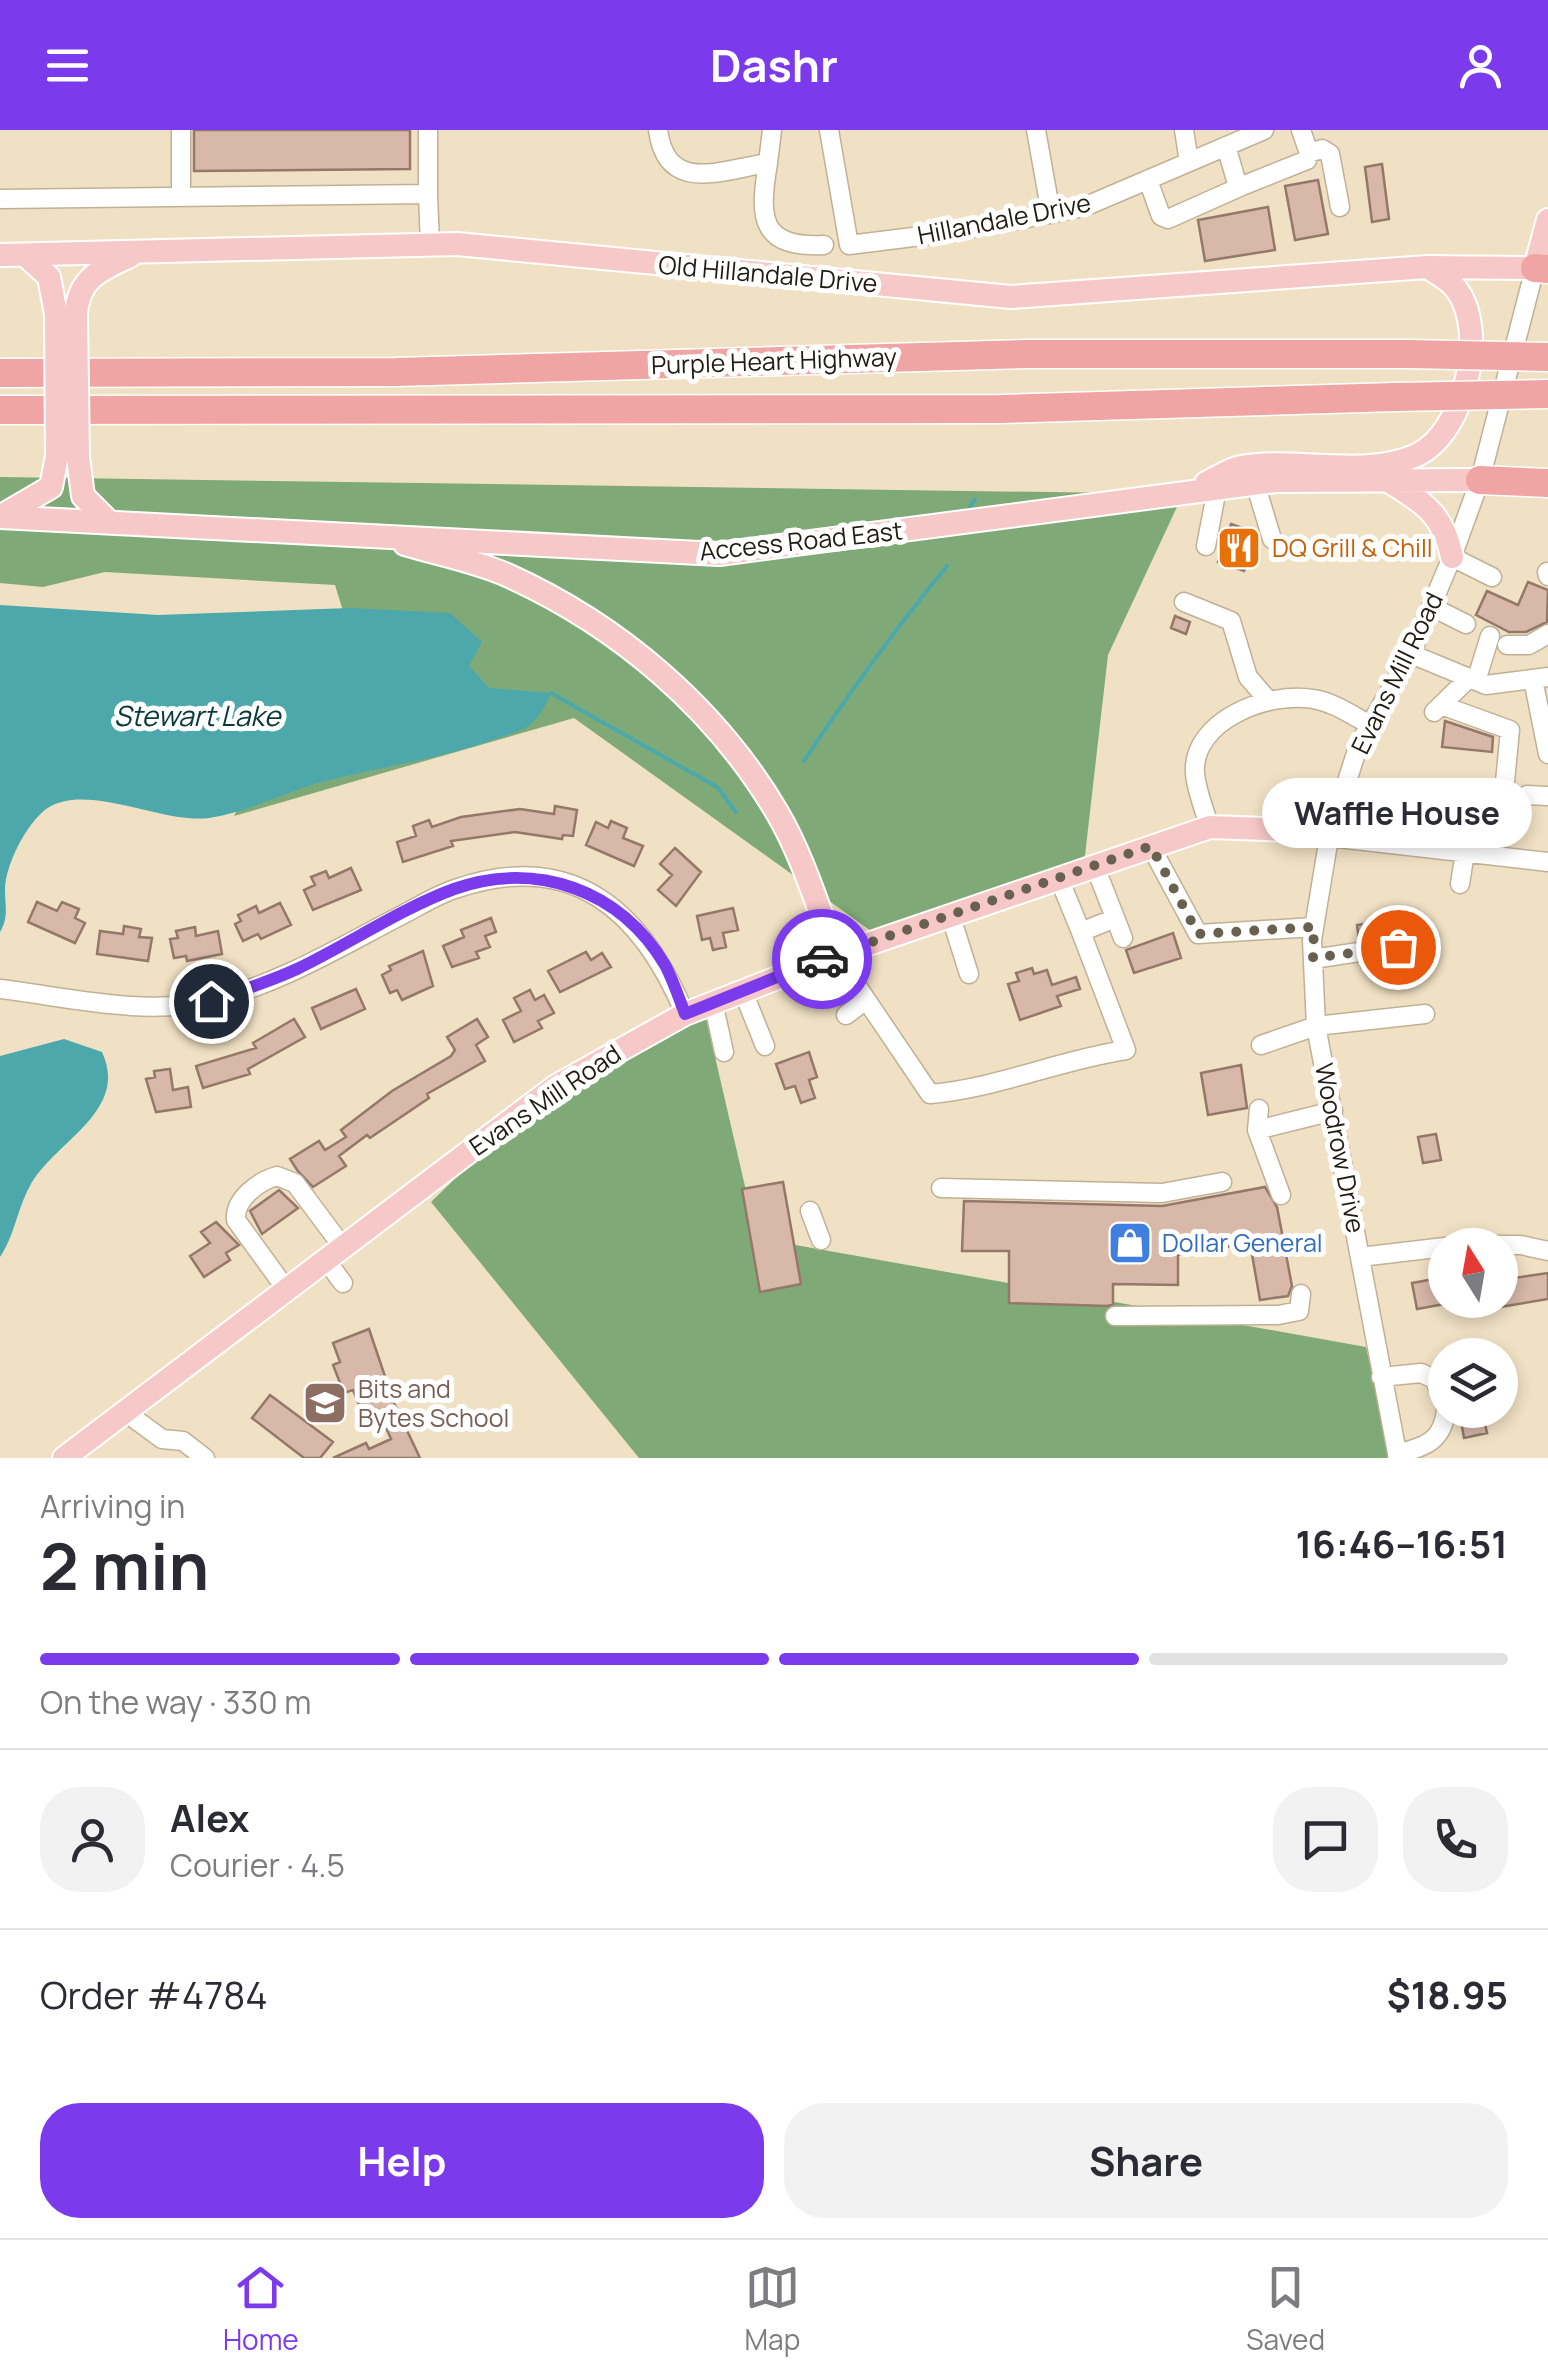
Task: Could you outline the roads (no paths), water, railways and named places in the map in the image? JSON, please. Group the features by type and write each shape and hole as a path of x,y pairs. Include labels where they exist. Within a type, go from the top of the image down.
{"highway":[{"name":"Purple Heart Highway","path":"0,373 396,372 1026,354 1548,357"},
{"name":"Purple Heart Highway","path":"0,410 1001,409 1548,394"},
{"path":"1480,480 1548,483"}],"main road":[{"name":"Evans Mill Road","path":"1541,268 1548,220"},
{"name":"Old Hillandale Drive","path":"0,254 430,245 1010,297 1427,267 1541,268"},
{"path":"66,315 93,273 138,252"},
{"path":"26,255 50,277 66,315 68,457 83,496 109,522"},
{"path":"1185,493 1239,467 1379,463 1417,454 1437,439 1459,399 1470,330 1458,292 1427,267"},
{"path":"0,517 35,500 51,486 68,457"},
{"path":"1387,480 1428,505 1446,528 1452,557"},
{"name":"Access Road East","path":"0,517 719,554 1255,484 1480,480"},
{"path":"368,534 521,582 590,617 676,686 739,753 779,816 836,954"},
{"name":"Evans Mill Road","path":"64,1458 556,1086 685,1014 836,954 1210,828 1292,830 1329,837"}],"street":[{"path":"181,130 182,197"},
{"path":"428,130 430,245"},
{"path":"658,130 661,149 670,166 690,174 768,162"},
{"path":"772,130 762,199 764,220 775,236 793,246 824,245"},
{"name":"Hillandale Drive","path":"829,130 850,245 1084,208 1264,130"},
{"path":"1036,130 1050,214"},
{"path":"1184,130 1189,162"},
{"path":"1148,180 1162,216 1168,219 1306,160 1309,152 1302,130"},
{"path":"1226,146 1236,180 1242,186"},
{"path":"1309,152 1322,149 1330,154 1340,207"},
{"path":"0,198 428,194"},
{"name":"Evans Mill Road","path":"1329,837 1359,744 1411,654 1452,557 1480,480 1541,268"},
{"path":"1255,484 1272,539"},
{"path":"1206,546 1217,488"},
{"path":"1452,557 1492,577"},
{"path":"1184,602 1231,622 1248,677 1268,700"},
{"path":"1432,607 1466,624"},
{"path":"1504,792 1510,730 1438,708 1473,680 1498,640 1529,646 1548,634"},
{"path":"1411,654 1486,685 1541,678 1548,754"},
{"path":"1210,828 1195,772 1199,750 1214,728 1268,700 1314,699 1370,725"},
{"path":"1527,796 1548,796"},
{"path":"1329,837 1465,852 1547,856"},
{"name":"Woodrow Drive","path":"1329,837 1314,927 1316,1026 1398,1456"},
{"path":"1151,846 1198,934 1314,927"},
{"path":"1460,884 1465,852"},
{"path":"1096,869 1123,938"},
{"path":"0,989 144,1006 211,1001 294,970 454,889 498,879 547,879 592,892 628,918 665,965 685,1014"},
{"path":"836,954 930,1094 977,1090 1010,1073 1126,1050 1060,881"},
{"path":"951,917 969,974"},
{"path":"1081,932 1116,918"},
{"path":"1313,958 1418,943"},
{"path":"742,989 765,1046"},
{"path":"846,1016 866,1000"},
{"path":"713,1002 724,1052"},
{"path":"1262,1046 1316,1026 1424,1014"},
{"path":"1260,1109 1258,1130 1281,1195"},
{"path":"1258,1130 1332,1111"},
{"path":"286,1289 236,1220 239,1203 261,1182 277,1176 295,1183 333,1253 343,1284"},
{"path":"941,1188 1162,1193 1222,1182"},
{"path":"810,1211 821,1240"},
{"path":"1518,1246 1548,1250"},
{"path":"1360,1257 1428,1248"},
{"path":"1115,1316 1278,1314 1299,1311 1301,1294"},
{"path":"1381,1377 1420,1373 1428,1376"},
{"path":"124,1411 162,1439 183,1441 206,1458"},
{"path":"1398,1456 1432,1442 1444,1428"}],"water":[{"name":"Stewart Lake","path":"0,605 158,615 349,608 450,613 482,642 469,666 489,688 551,693 537,718 518,731 451,752 318,783 223,815 190,818 82,799 46,809 18,845 9,868 6,916 0,932"},
{"path":"64,1039 102,1052 108,1073 106,1092 98,1109 30,1186 0,1257 0,1056"}],"waterway":[{"path":"967,512 975,499"},
{"path":"804,761 947,566"},
{"path":"551,693 717,787 736,812"}],"place":[{"name":"DQ Grill & Chill","path":"1239,548"},
{"name":"Waffle House","path":"1398,947"},
{"name":"Dollar General","path":"1130,1243"},
{"name":"Bits and Bytes School","path":"325,1403"}]}
